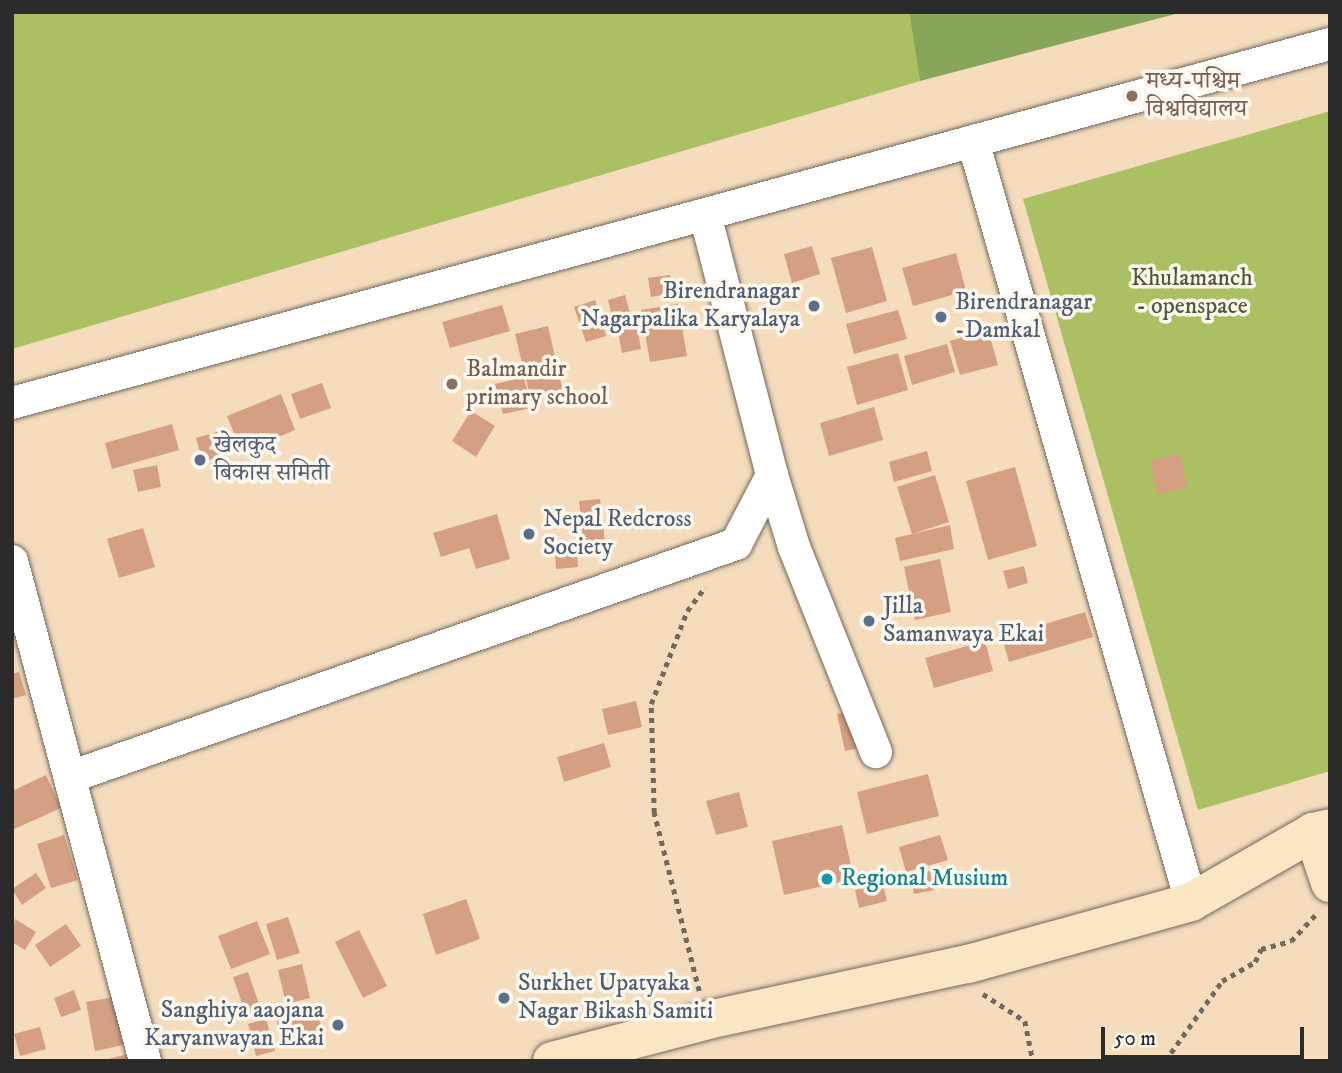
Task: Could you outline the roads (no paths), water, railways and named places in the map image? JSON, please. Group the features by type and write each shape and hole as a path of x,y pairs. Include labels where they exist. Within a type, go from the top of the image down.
{"street":[{"path":"12,403 1330,44"},
{"path":"974,141 1191,902"},
{"path":"705,214 772,475 794,547 876,752"},
{"path":"70,776 736,544 772,475"},
{"path":"12,561 145,1061"},
{"path":"552,1061 708,1020 968,964 1191,902 1321,830 1326,895"}],"place":[{"name":"मध्य-पश्चिम विश्वविद्यालय","path":"1132,96"},
{"name":"Birendranagar Nagarpalika Karyalaya","path":"814,306"},
{"name":"Birendranagar -Damkal","path":"941,317"},
{"name":"Balmandir primary school","path":"452,384"},
{"name":"खेलकुद बिकास समिती","path":"200,460"},
{"name":"Nepal Redcross Society","path":"529,534"},
{"name":"Jilla Samanwaya Ekai","path":"869,621"},
{"name":"Regional Musium","path":"827,879"},
{"name":"Surkhet Upatyaka Nagar Bikash Samiti","path":"504,998"},
{"name":"Sanghiya aaojana Karyanwayan Ekai","path":"338,1025"}],"park label":[{"name":"Khulamanch - openspace","path":"1192,293"}]}
